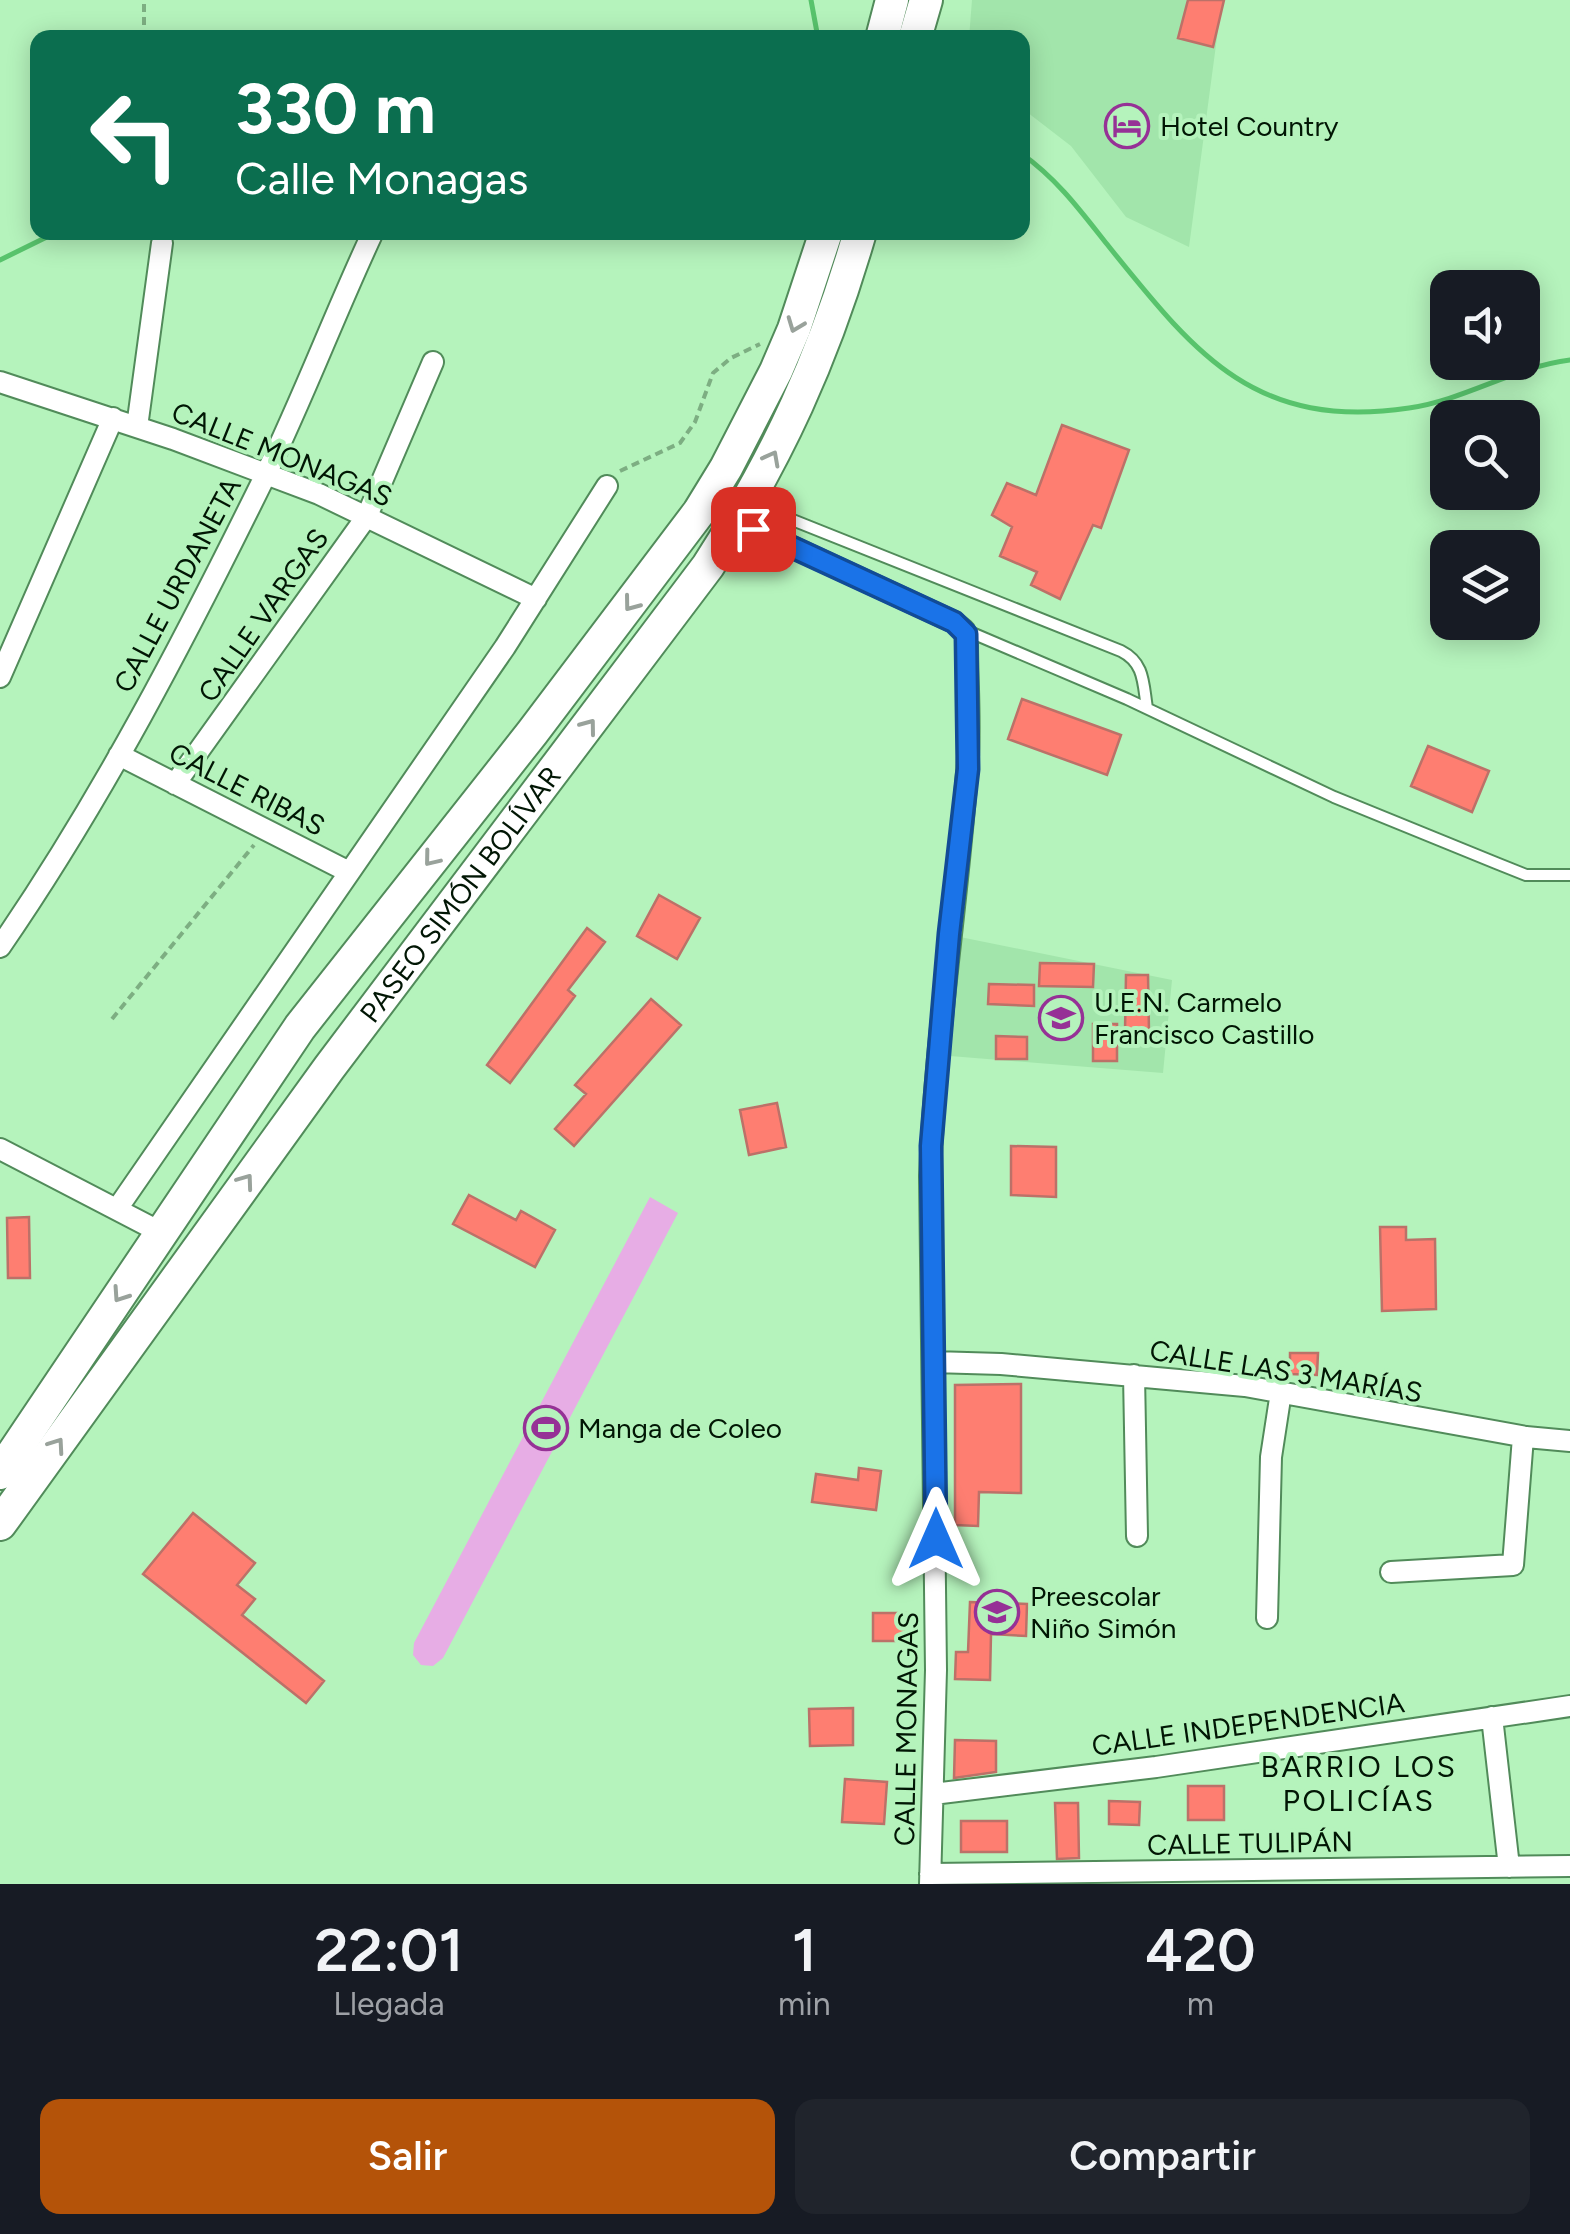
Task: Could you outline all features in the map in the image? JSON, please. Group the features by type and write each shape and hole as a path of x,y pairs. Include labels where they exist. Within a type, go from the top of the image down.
{"main road":[{"path":"884,30 892,0"},
{"path":"917,30 926,0"},
{"name":"PASEO SIMÓN BOLÍVAR","path":"0,1473 270,1070 698,512 755,414 794,329 823,240"},
{"name":"PASEO SIMÓN BOLÍVAR","path":"0,1524 318,1083 679,605 745,525 831,328 858,240"}],"street":[{"name":"CALLE URDANETA","path":"0,947 46,880 119,755 266,474 369,240"},
{"path":"137,427 162,243"},
{"name":"CALLE VARGAS","path":"176,784 367,516 433,362"},
{"name":"CALLE MONAGAS","path":"0,382 266,474 367,516 536,599"},
{"path":"0,677 112,418"},
{"path":"117,1209 536,599 607,486"},
{"path":"745,525 964,630"},
{"name":"CALLE MONAGAS","path":"930,1879 934,1794 934,1362 930,1176 932,1115 968,769 964,630"},
{"name":"CALLE RIBAS","path":"119,755 350,872"},
{"path":"0,1149 162,1233"},
{"name":"CALLE LAS 3 MARÍAS","path":"934,1362 1134,1375 1281,1392 1523,1437 1570,1441"},
{"path":"1134,1375 1138,1536"},
{"path":"1267,1618 1271,1457 1281,1392"},
{"path":"1391,1572 1513,1564 1523,1437"},
{"name":"CALLE INDEPENDENCIA","path":"934,1794 1570,1706"},
{"path":"1492,1717 1508,1866"},
{"name":"CALLE TULIPÁN","path":"930,1879 1570,1866"}],"lane":[{"path":"745,525 780,515 1121,651 1134,657 1142,670 1147,708"},
{"path":"964,630 1147,708 1334,797 1496,864 1526,874 1570,875"}],"path":[{"path":"144,0 144,30"},
{"path":"607,486 620,470 680,443 695,422 706,386 720,365 794,329"},
{"path":"112,1019 266,830"}],"shaded area":[{"name":"Hotel Country","path":"972,0 1222,0 1189,247 1126,217 1071,146 1030,114 1030,30 970,30"},
{"name":"U.E.N. Carmelo Francisco Castillo","path":"960,937 1172,980 1163,1073 950,1056"},
{"name":"Manga de Coleo","path":"650,1197 678,1213 443,1658 433,1666 421,1665 413,1655 414,1643"}],"building":[{"path":"1188,0 1224,0 1213,47 1178,38"},
{"path":"1062,425 1129,450 1101,528 1093,525 1060,599 1031,585 1037,572 1000,556 1012,527 992,515 1007,483 1036,495"},
{"path":"1022,699 1121,735 1107,775 1008,739"},
{"path":"1428,746 1489,771 1472,812 1411,786"},
{"path":"659,895 700,918 677,959 637,936"},
{"path":"587,928 605,942 568,990 575,996 510,1083 487,1065"},
{"path":"1040,963 1094,964 1093,987 1039,986"},
{"path":"1126,975 1148,975 1149,1032 1125,1031"},
{"path":"989,984 1034,985 1034,1006 988,1004"},
{"path":"651,999 681,1025 574,1146 555,1129 586,1094 575,1085"},
{"path":"1093,1024 1117,1024 1117,1061 1093,1061"},
{"path":"996,1036 1027,1037 1027,1059 996,1059"},
{"path":"777,1103 786,1147 749,1155 740,1110"},
{"path":"1011,1146 1056,1147 1056,1197 1011,1195"},
{"path":"469,1195 516,1220 521,1211 555,1230 535,1267 453,1224"},
{"path":"29,1217 30,1278 8,1278 7,1218"},
{"path":"1380,1227 1406,1227 1406,1240 1435,1239 1436,1309 1382,1311"},
{"path":"1290,1353 1318,1353 1317,1375 1290,1374"},
{"path":"1021,1384 1021,1493 979,1492 978,1526 955,1525 955,1385"},
{"path":"859,1468 881,1471 876,1510 812,1502 816,1474 858,1480"},
{"path":"193,1513 255,1563 237,1585 255,1599 242,1615 324,1681 306,1703 143,1574"},
{"path":"970,1602 1027,1604 1026,1636 991,1634 990,1680 955,1679 956,1652 968,1652"},
{"path":"873,1613 905,1613 905,1641 873,1641"},
{"path":"853,1708 853,1745 810,1746 809,1709"},
{"path":"955,1740 996,1741 996,1772 954,1778"},
{"path":"845,1779 887,1782 884,1824 842,1822"},
{"path":"1188,1786 1224,1786 1224,1820 1188,1820"},
{"path":"1109,1801 1140,1802 1139,1825 1109,1824"},
{"path":"1055,1803 1078,1803 1079,1858 1057,1859"},
{"path":"961,1821 1007,1821 1007,1852 961,1852"}],"waterway":[{"path":"811,0 817,30"},
{"path":"1030,161 1067,196 1199,349 1232,375 1268,395 1308,407 1355,412 1409,408 1450,398 1529,369 1570,360"},
{"path":"0,260 41,240"}],"place":[{"name":"Hotel Country","path":"1127,126"},
{"name":"U.E.N. Carmelo Francisco Castillo","path":"1061,1018"},
{"name":"Manga de Coleo","path":"546,1428"},
{"name":"Preescolar Niño Simón","path":"997,1612"}],"district":[{"name":"BARRIO LOS POLICÍAS","path":"1359,1783"}],"route":[{"path":"753,529 954,622 966,634 968,769 932,1115 936,1539"}]}
